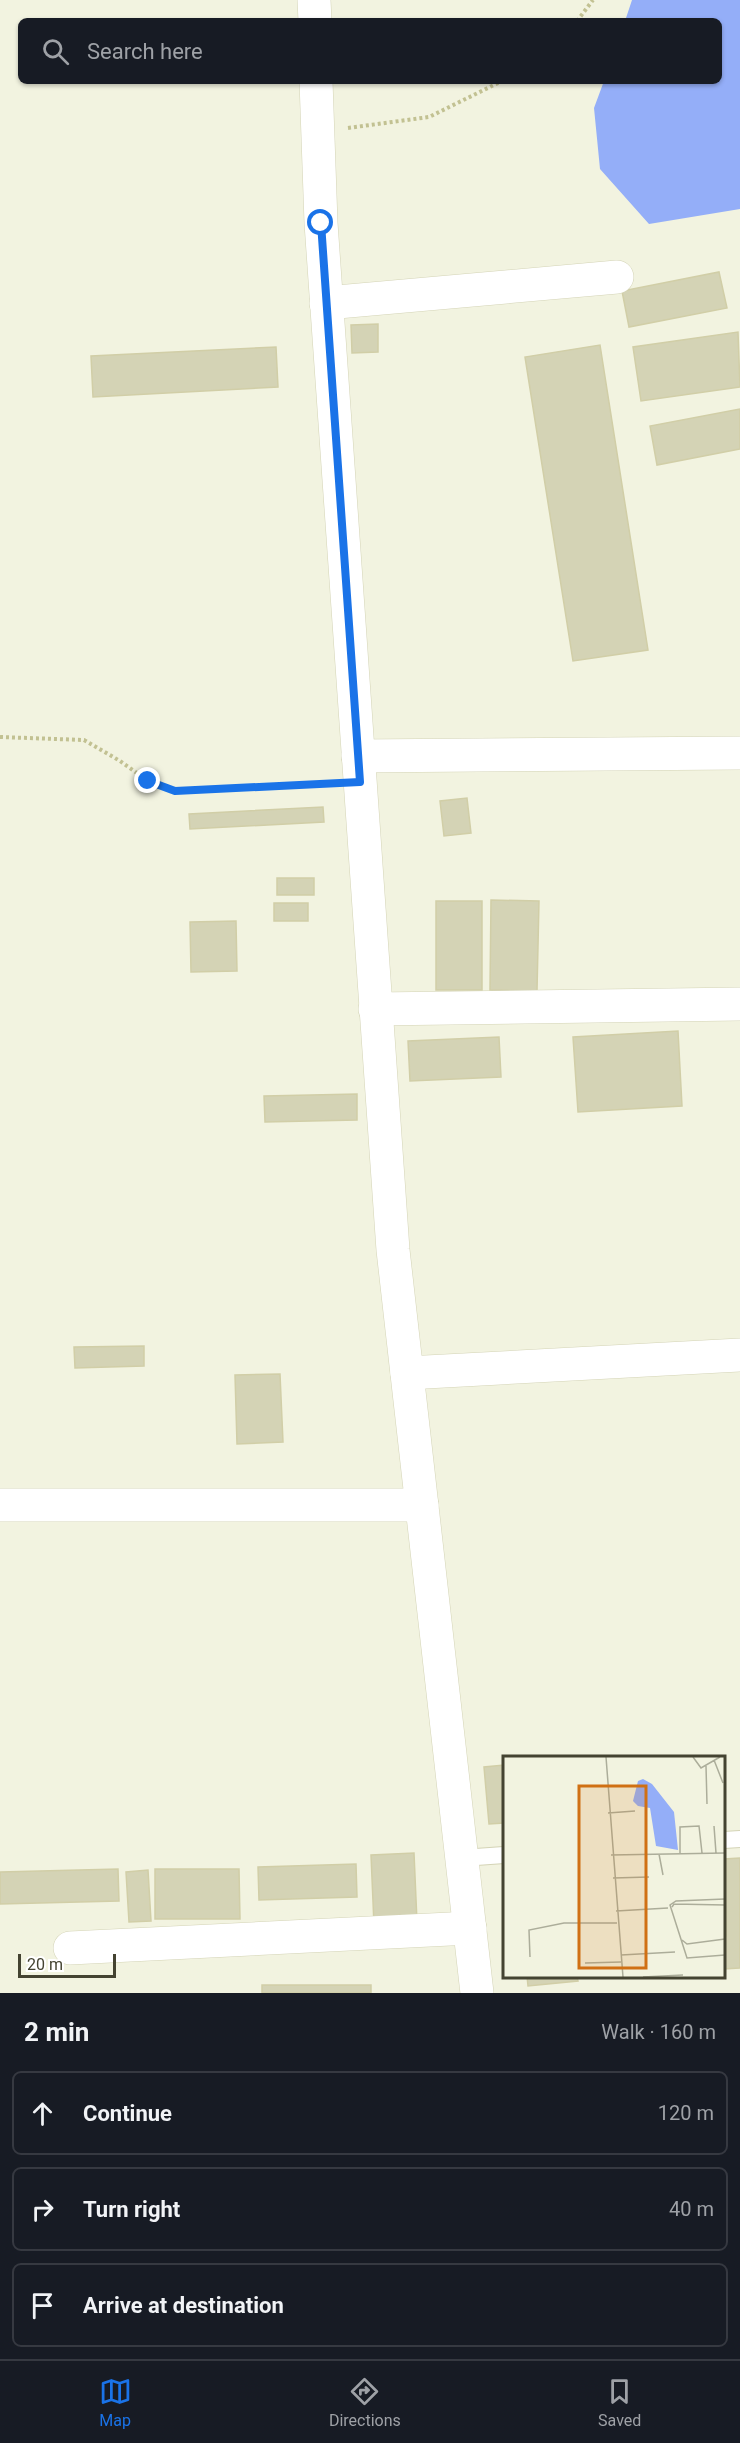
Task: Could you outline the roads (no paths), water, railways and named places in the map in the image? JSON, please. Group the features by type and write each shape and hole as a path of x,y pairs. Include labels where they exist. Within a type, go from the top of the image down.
{"street":[{"path":"314,0 315,18"},
{"path":"316,84 326,303 393,1250 477,1993"},
{"path":"326,303 617,277"},
{"path":"359,769 740,753"},
{"path":"375,1009 740,1004"},
{"path":"407,1373 740,1355"},
{"path":"0,1505 422,1505"},
{"path":"70,1948 470,1928"}],"lane":[{"path":"725,1840 740,1839"},
{"path":"462,1858 503,1855"}],"water":[{"path":"632,0 740,0 740,209 649,224 600,169 594,108 603,84 722,84 722,18 626,18"}]}
